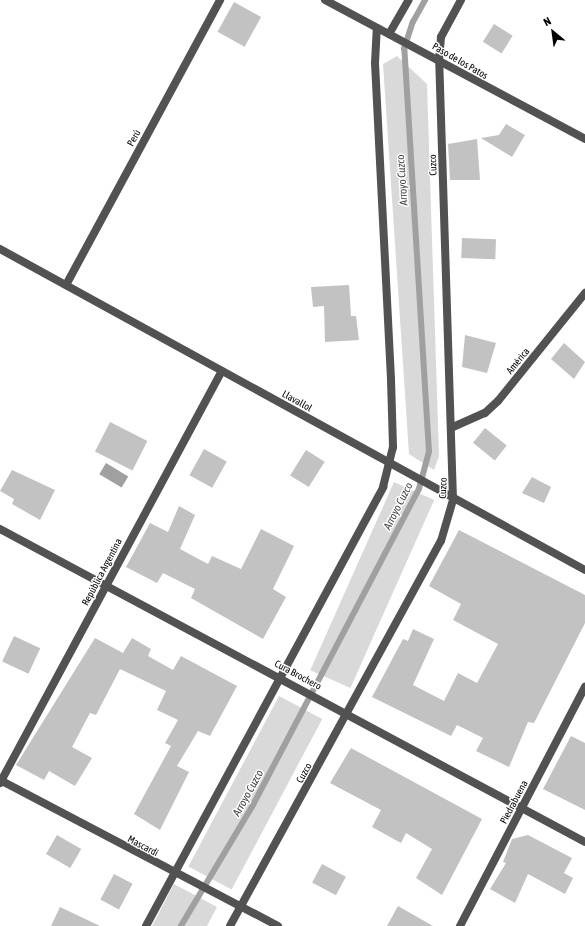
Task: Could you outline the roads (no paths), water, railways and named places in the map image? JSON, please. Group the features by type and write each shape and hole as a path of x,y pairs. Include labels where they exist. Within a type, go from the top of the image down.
{"street":[{"name":"Perú","path":"66,285 220,0"},
{"name":"Paso de los Patos","path":"325,0 398,40 420,50 462,76 585,139"},
{"path":"389,34 409,0"},
{"name":"Cuzco","path":"230,926 237,905 349,713 440,541 453,500 454,427 438,60 441,36 461,0"},
{"path":"146,926 177,876 280,676 383,486 389,463 393,447 375,63 377,28"},
{"name":"Llavallol","path":"0,249 389,463 453,500 585,570"},
{"name":"América","path":"454,427 485,413 498,401 585,292"},
{"name":"República Argentina","path":"0,781 222,371"},
{"name":"Cura Brochero","path":"0,529 280,676 585,842"},
{"name":"Piedrabuena","path":"460,926 585,687"},
{"name":"Mascardi","path":"0,781 177,876 278,926"}],"waterway":[{"name":"Arroyo Cuzco","path":"181,926 252,807 419,489 429,452 404,49 413,22 425,0"}]}
